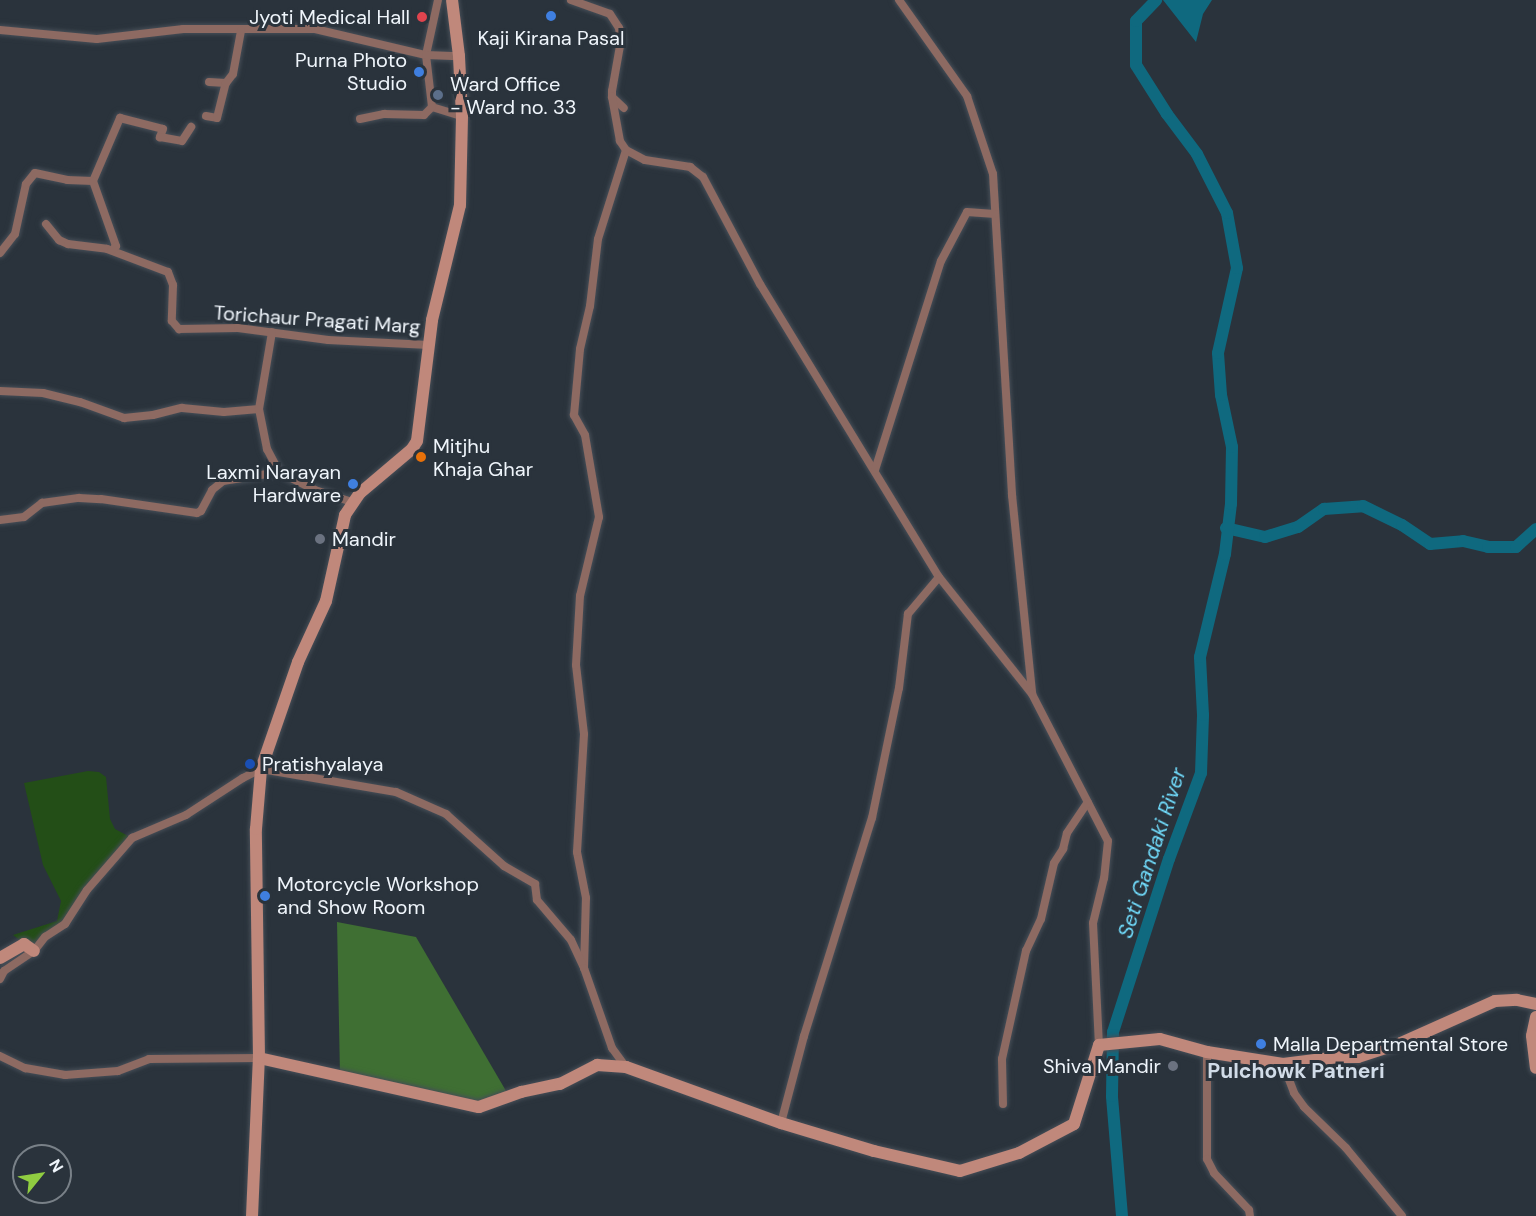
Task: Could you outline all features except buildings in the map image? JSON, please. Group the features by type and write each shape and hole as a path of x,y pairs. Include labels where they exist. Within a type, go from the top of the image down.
{"main road":[{"path":"252,1216 259,1058 256,829 261,769 298,662 326,601 344,520 352,502 415,446 441,275 460,204 462,116 459,56 452,0"},
{"path":"0,958 24,944 34,951"},
{"path":"259,1058 479,1107 521,1092 560,1084 597,1065 626,1067 781,1123 874,1151 960,1171 1019,1153 1074,1124 1099,1045 1160,1039 1207,1052 1283,1064 1375,1054 1495,1001 1517,1000 1536,1004"},
{"path":"1536,1017 1532,1036 1536,1068"}],"street":[{"path":"432,108 426,55 438,0"},
{"path":"571,0 610,14 619,27 621,40 612,97 620,141 626,150 645,160 690,167 703,177 760,284 939,577 1032,694 1108,841 1104,878 1093,923 1099,1045"},
{"path":"899,0 967,96 993,174 1012,495 1032,694"},
{"path":"0,30 97,39 183,29 241,31 315,29 426,55 459,56"},
{"path":"206,116 217,118 226,83 233,74 241,31"},
{"path":"209,82 226,83"},
{"path":"612,97 624,108"},
{"path":"432,108 462,116"},
{"path":"360,119 384,114 424,116 432,108"},
{"path":"46,224 59,240 68,244 112,250 116,246 93,181 120,118 163,129 160,137 182,141 191,127"},
{"path":"584,968 586,897 577,852 584,734 576,665 580,596 599,517 585,435 574,415 598,239 626,150"},
{"path":"0,253 15,234 26,184 35,173 67,180 93,181"},
{"path":"875,470 941,261 967,212 995,214"},
{"name":"Torichaur Pragati Marg","path":"112,250 168,272 173,285 172,321 179,329 238,328 328,340 429,345"},
{"path":"273,332 259,409 267,449 279,472"},
{"path":"0,391 43,393 80,402 124,418 153,415 182,408 224,411 259,409"},
{"path":"0,520 24,518 42,502 79,498 102,499 193,514 201,511 212,490 223,481 279,472 315,490 352,502"},
{"path":"781,1123 804,1036 872,818 899,688 908,614 939,577"},
{"path":"0,980 4,971 34,951 45,937 65,924 87,890 132,838 186,815 261,769 396,792 446,814 504,866 535,884 537,900 571,940 584,968 612,1048 626,1067"},
{"path":"1003,1104 1002,1059 1026,951 1042,915 1054,864 1063,849 1067,833 1088,802"},
{"path":"1207,1052 1207,1160 1215,1173 1249,1210 1250,1216"},
{"path":"0,1056 25,1068 65,1075 118,1071 149,1059 259,1058"},
{"path":"1283,1064 1294,1093 1304,1107 1346,1148 1402,1216"}],"green space":[{"path":"88,771 99,772 106,777 110,819 115,829 132,838 65,924 34,951 13,935 57,921 61,901 43,865 24,783"},
{"path":"337,922 416,937 509,1096 487,1106 340,1075"}],"water":[{"path":"1163,0 1212,0 1203,14 1196,42"}],"waterway":[{"name":"Seti Gandaki River","path":"1122,1216 1112,1096 1113,1032 1169,859 1201,773 1203,715 1200,657 1225,554 1231,504 1232,447 1221,395 1218,353 1237,268 1227,213 1197,154 1167,114 1136,65 1136,21 1156,0"},
{"path":"1226,528 1265,537 1298,527 1324,509 1363,506 1402,525 1430,544 1463,541 1488,547 1516,547 1536,529"}],"place":[{"name":"Kaji Kirana Pasal","path":"551,16"},
{"name":"Jyoti Medical Hall","path":"422,17"},
{"name":"Purna Photo Studio","path":"419,72"},
{"name":"Ward Office - Ward no. 33","path":"438,95"},
{"name":"Mitjhu Khaja Ghar","path":"421,457"},
{"name":"Laxmi Narayan Hardware","path":"353,484"},
{"name":"Mandir","path":"320,539"},
{"name":"Pratishyalaya","path":"250,764"},
{"name":"Motorcycle Workshop and Show Room","path":"265,896"},
{"name":"Malla Departmental Store","path":"1261,1044"},
{"name":"Shiva Mandir","path":"1173,1066"}],"district":[{"name":"Pulchowk Patneri","path":"1296,1071"}]}
